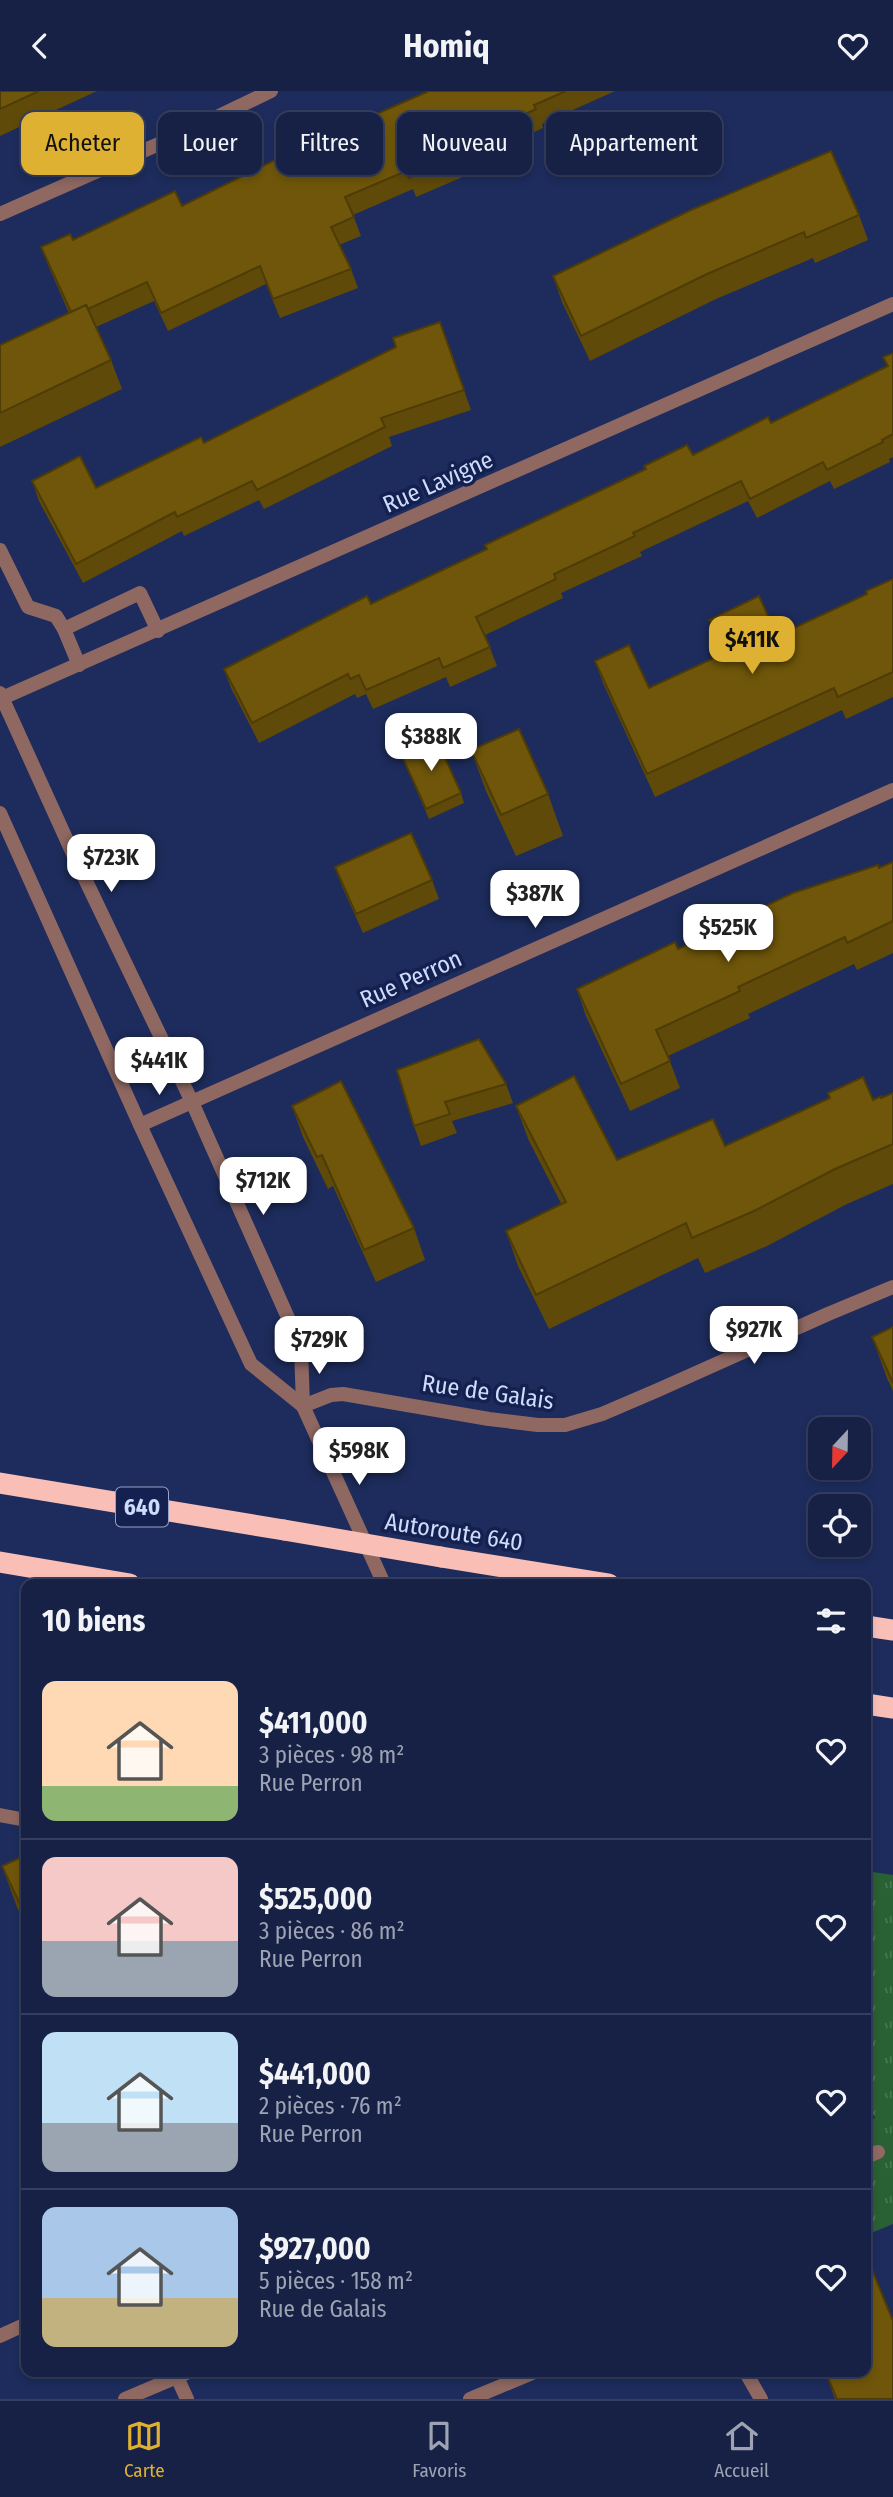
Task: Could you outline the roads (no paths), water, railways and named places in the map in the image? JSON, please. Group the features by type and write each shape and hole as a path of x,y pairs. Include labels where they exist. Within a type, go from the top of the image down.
{"highway":[{"name":"Autoroute 640","path":"0,1483 578,1579"},
{"path":"0,1562 100,1579"},
{"path":"871,1627 893,1630"},
{"path":"871,1705 893,1708"}],"street":[{"path":"0,214 177,136 271,91"},
{"name":"Rue Lavigne","path":"1,697 158,631 893,304"},
{"path":"0,550 29,607 56,616 79,665"},
{"path":"64,629 139,593 158,631"},
{"path":"1,697 192,1102 301,1347 303,1406 382,1579"},
{"name":"Rue Perron","path":"139,1125 893,790"},
{"path":"0,813 139,1125 251,1363 303,1406"},
{"name":"Rue de Galais","path":"303,1406 331,1395 343,1394 489,1419 538,1425 565,1425 602,1414 893,1287"},
{"path":"0,1815 21,1820"},
{"path":"0,2336 21,2326"},
{"path":"125,2399 177,2377"},
{"path":"184,2377 187,2399"},
{"path":"470,2399 523,2377"},
{"path":"748,2377 761,2399"}]}
